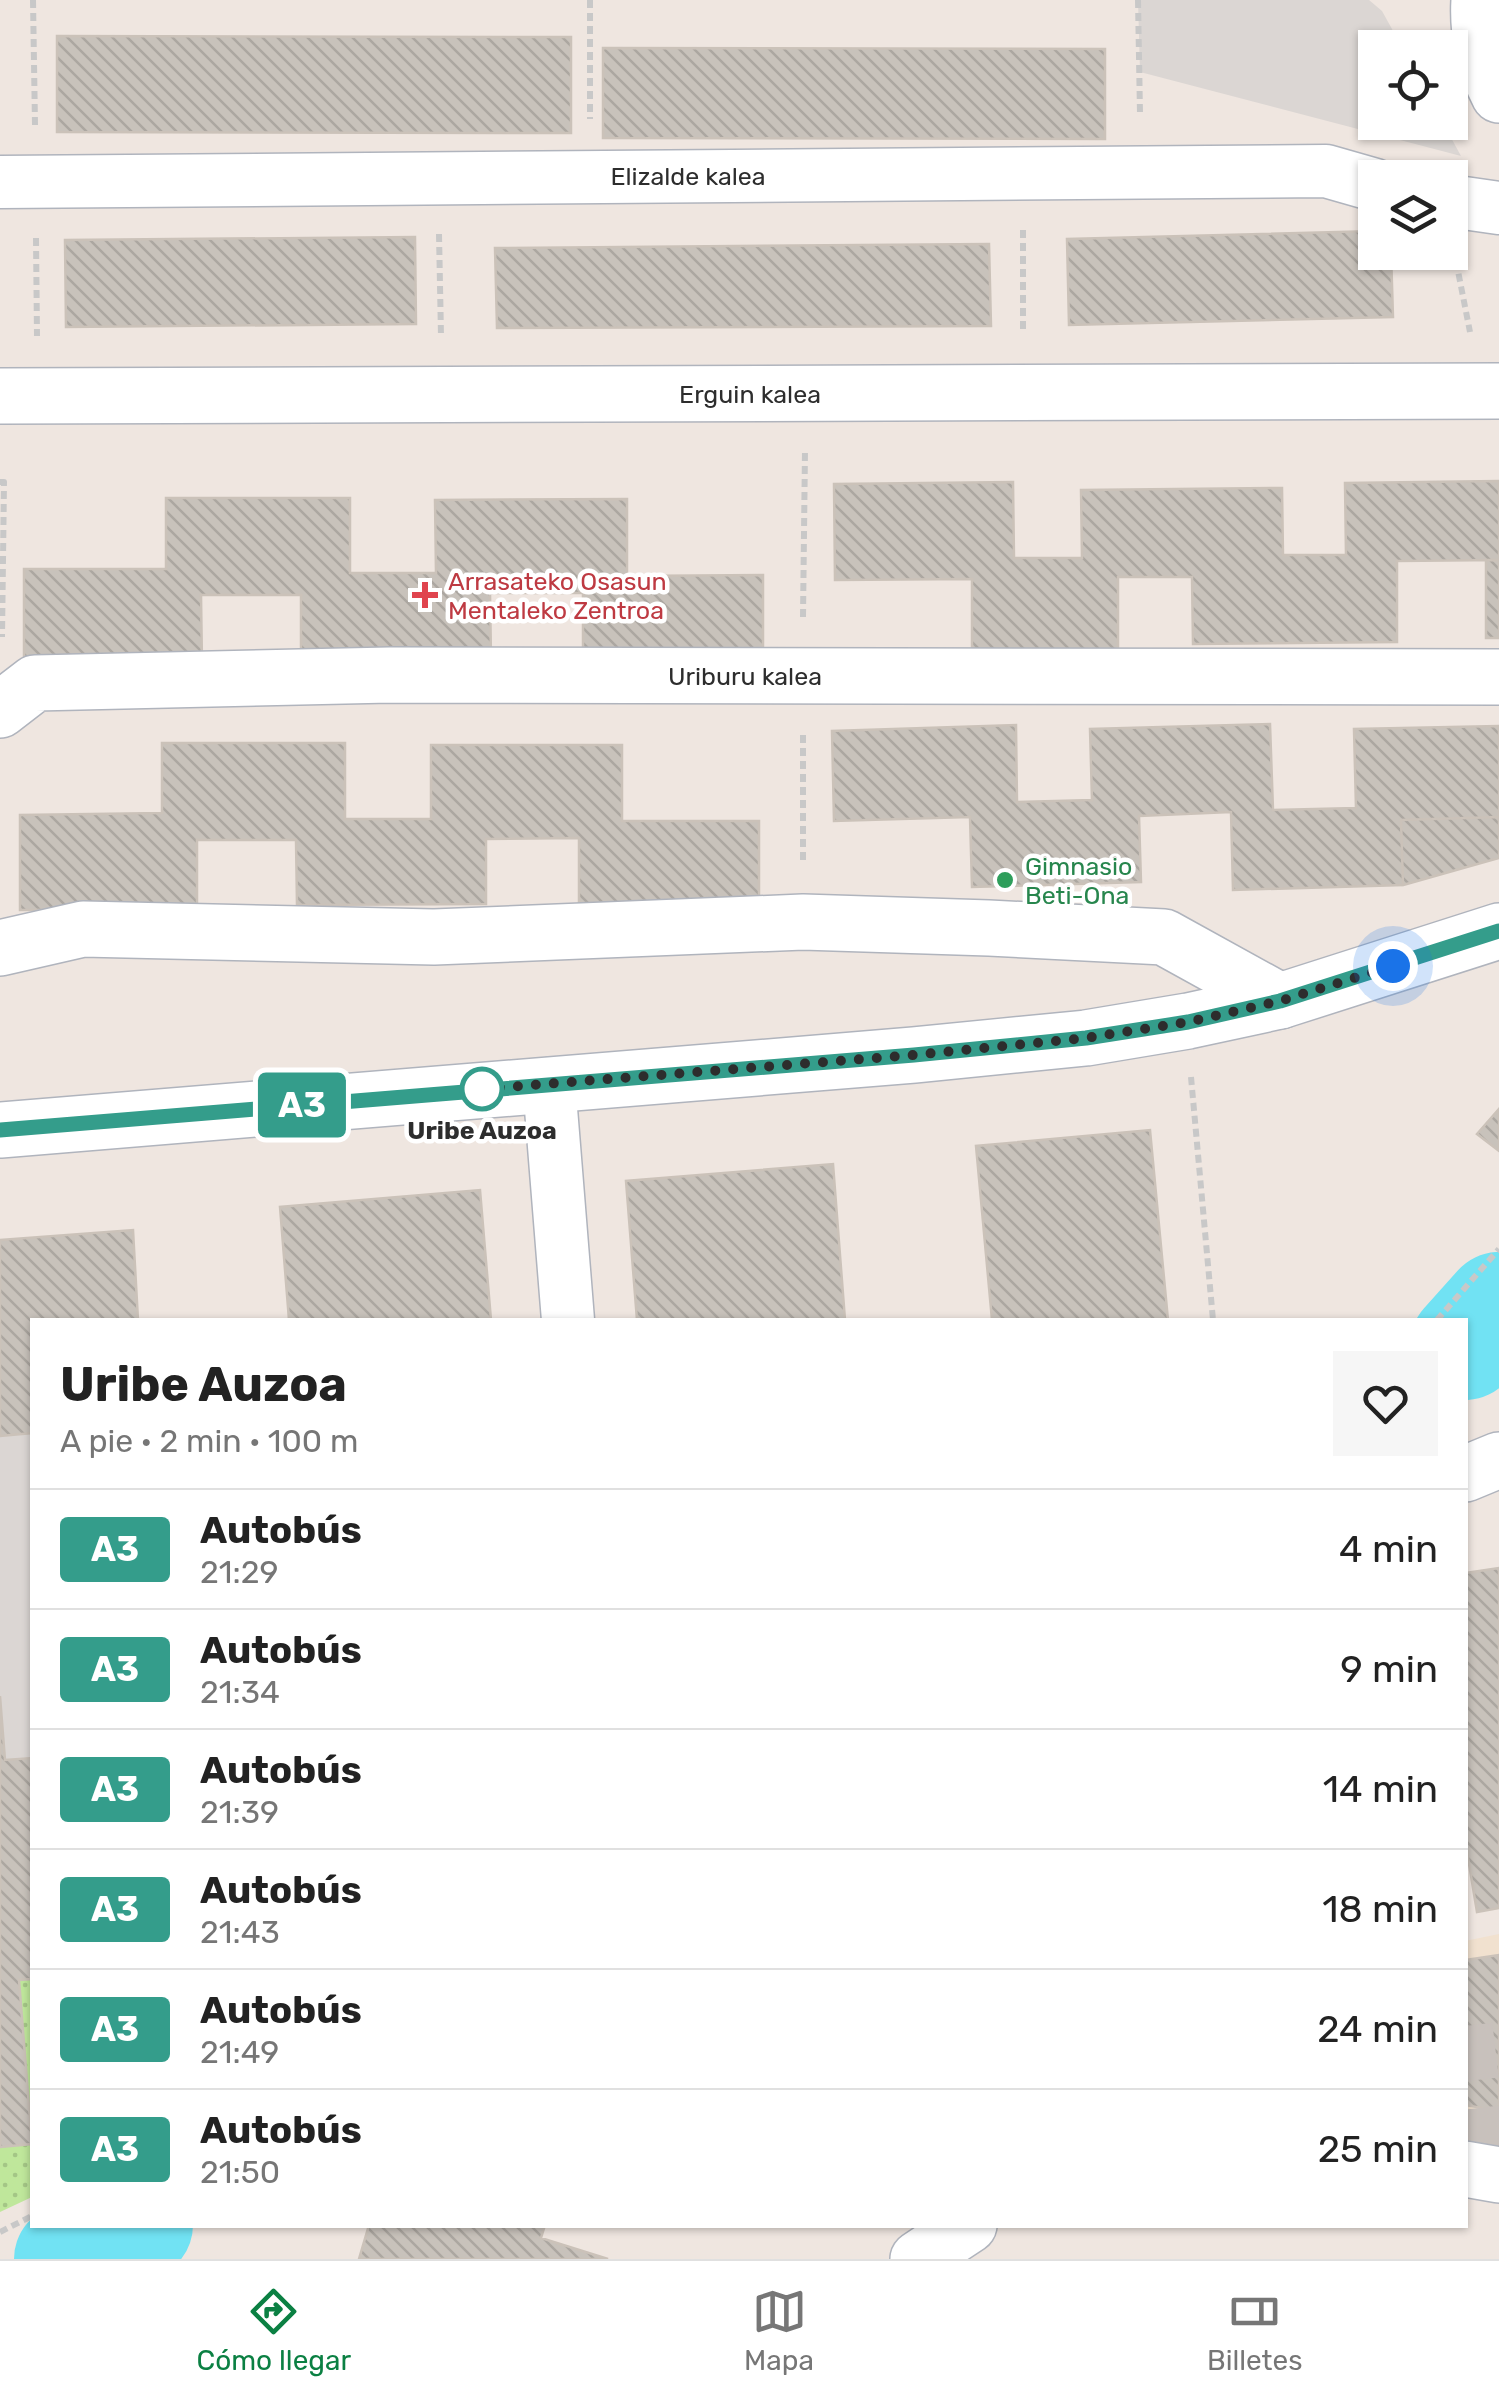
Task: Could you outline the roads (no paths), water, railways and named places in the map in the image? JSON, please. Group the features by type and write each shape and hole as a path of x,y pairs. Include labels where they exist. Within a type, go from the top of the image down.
{"street":[{"path":"1475,5 1488,74 1499,95"},
{"name":"Elizalde kalea","path":"33,181 1326,171 1358,179"},
{"path":"1468,219 1499,208"},
{"name":"Erguin kalea","path":"0,396 1499,391"},
{"name":"Uriburu kalea","path":"0,710 35,684 390,675 1499,677"},
{"path":"0,948 83,929 434,938 802,922 1164,938 1280,1001"},
{"path":"0,1130 1086,1038 1188,1022 1280,1001 1499,931"},
{"path":"548,1084 568,1318"},
{"path":"1468,1473 1499,1460"},
{"path":"1468,2169 1499,2174"},
{"path":"918,2259 964,2228"}],"waterway":[{"path":"1468,1342 1499,1307"},
{"path":"69,2259 132,2228"}],"tunnel":[{"path":"1468,2052 1482,2171"}],"place":[{"name":"Arrasateko Osasun Mentaleko Zentroa","path":"425,595"},
{"name":"Gimnasio Beti-Ona","path":"1005,880"},
{"name":"Uribe Auzoa","path":"482,1089"}]}
